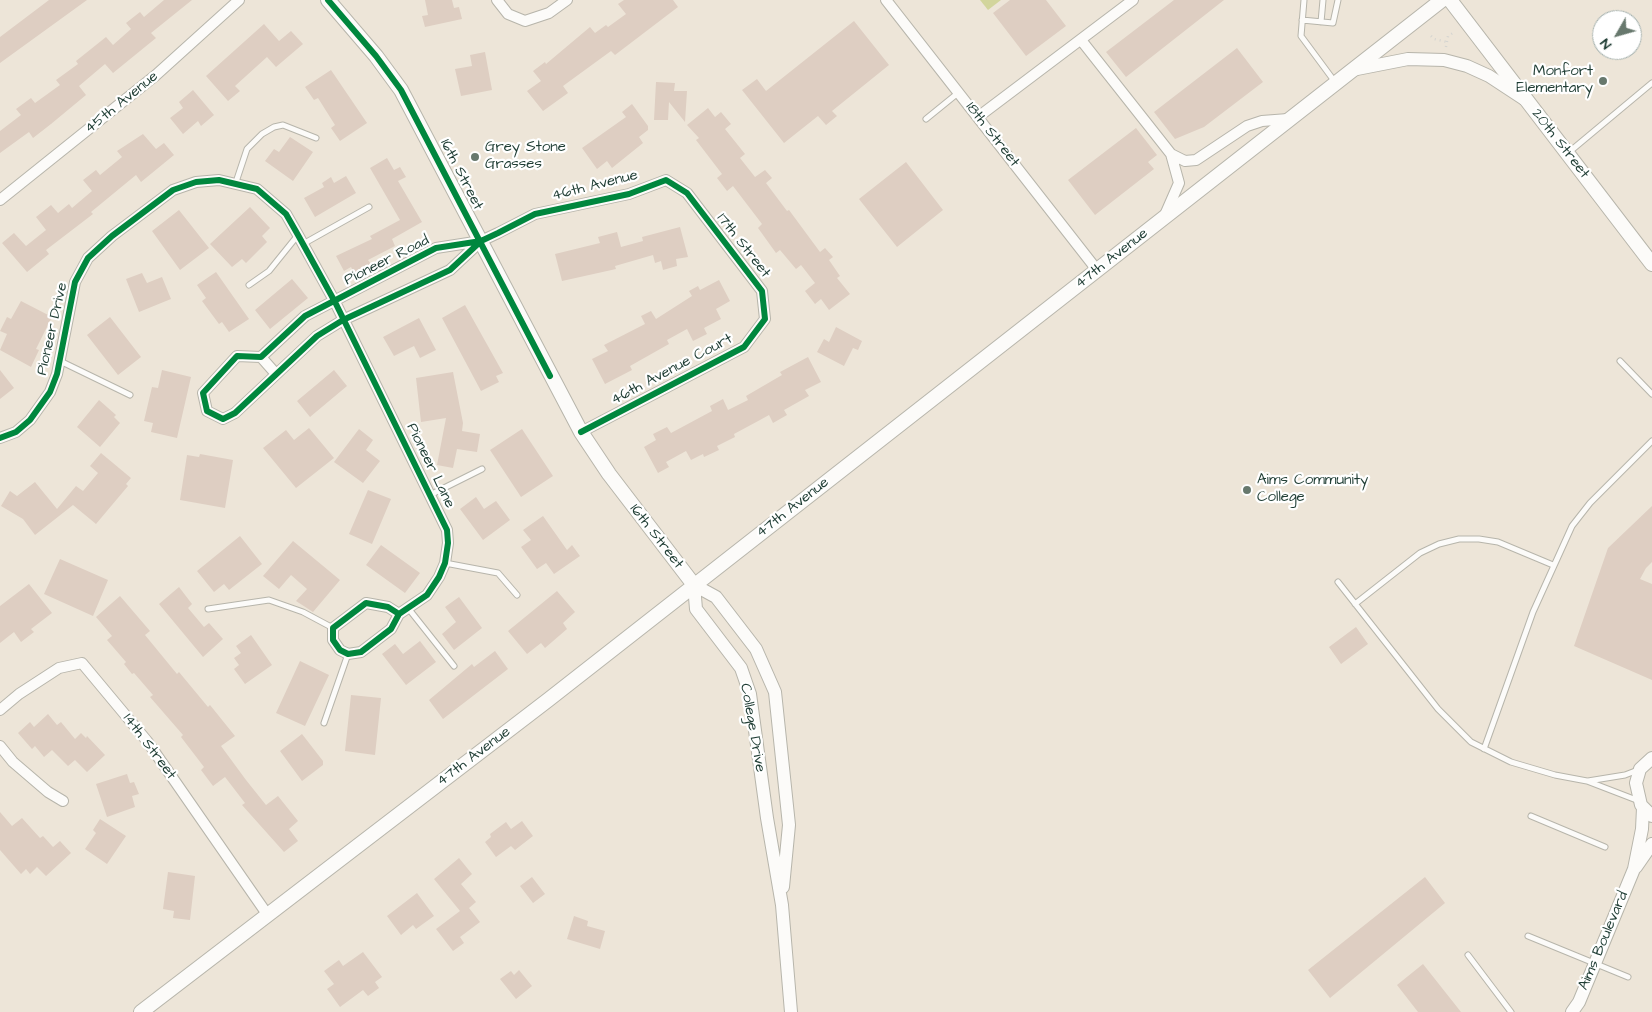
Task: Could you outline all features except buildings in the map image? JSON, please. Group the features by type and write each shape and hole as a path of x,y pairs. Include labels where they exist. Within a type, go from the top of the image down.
{"main road":[{"name":"16th Street","path":"328,0 376,56 401,90 581,432 609,474 694,586"},
{"name":"47th Avenue","path":"142,1012 267,914 489,746 1442,0"},
{"name":"20th Street","path":"1450,0 1652,264"}],"street":[{"name":"45th Avenue","path":"0,200 156,75 239,0"},
{"path":"497,0 508,14 524,21 549,13 567,0"},
{"name":"18th Street","path":"886,0 1097,270"},
{"path":"978,117 1133,0"},
{"path":"1081,40 1171,154 1179,183 1163,218"},
{"path":"1350,71 1408,58 1444,60 1467,66 1489,76 1527,101"},
{"path":"1171,154 1185,161 1196,160 1247,126 1262,121 1288,119"},
{"name":"Pioneer Drive","path":"0,438 16,432 36,414 50,392 60,361 75,282 88,258 112,236 173,190 196,182 219,180 236,182 257,189 271,199 286,214 343,320"},
{"name":"46th Avenue","path":"535,214 629,194 666,180 687,193"},
{"name":"17th Street","path":"687,193 762,291 765,319"},
{"name":"Pioneer Road","path":"481,241 436,248 305,316 261,357 237,356 203,393 207,411 223,419 235,413 317,336 343,320 450,270 481,241 535,214"},
{"name":"46th Avenue Court","path":"581,432 744,347 765,319"},
{"name":"Pioneer Lane","path":"343,320 447,530 448,543 445,562 439,577 426,595 399,614 391,629 361,652 348,654"},
{"path":"261,357 276,374"},
{"name":"College Drive","path":"694,586 696,609 741,668 750,694 767,818 782,905 791,1012"},
{"name":"College Drive","path":"694,586 716,597 756,649 774,692 789,825 782,905"},
{"path":"348,654 340,650 333,640 333,628 366,603 388,607 399,614"},
{"name":"14th Street","path":"0,710 19,694 59,668 82,663 147,741 267,914"},
{"path":"0,746 20,768 48,792 63,801"},
{"path":"1640,769 1652,758"},
{"name":"Aims Boulevard","path":"1572,1012 1579,1002 1634,869 1645,808 1636,783 1640,769"},
{"name":"Aims Boulevard","path":"1634,869 1652,844"}],"lane":[{"path":"1304,0 1301,36 1335,82"},
{"path":"1321,22 1324,0"},
{"path":"1302,20 1333,23 1338,0"},
{"path":"1568,153 1652,83"},
{"path":"926,119 959,93"},
{"path":"236,182 248,150 262,134 274,127 283,125 316,138"},
{"path":"249,285 269,271 300,240 369,207"},
{"path":"60,361 130,395"},
{"path":"1620,361 1652,394"},
{"path":"1484,749 1533,612 1572,526 1590,503 1652,441"},
{"path":"430,495 482,469"},
{"path":"1355,604 1420,553 1439,544 1459,539 1479,539 1498,542 1553,565"},
{"path":"445,562 498,573 517,596"},
{"path":"1338,582 1450,724 1498,757 1529,768 1587,781 1645,808"},
{"path":"208,609 269,600 303,612 333,628"},
{"path":"408,608 454,666"},
{"path":"324,723 348,654"},
{"path":"1587,781 1625,775 1640,769"},
{"path":"1531,816 1605,847"},
{"path":"1528,936 1628,977"},
{"path":"1468,955 1511,1012"}],"path":[{"path":"1446,51 1448,36 1453,33"},
{"path":"1431,36 1434,40 1446,42"}],"green space":[{"path":"980,0 1001,0 988,10"}],"cycle path":[{"path":"328,0 376,56 401,90 550,376"},
{"path":"0,438 16,432 30,420 50,392 57,374 75,282 88,258 112,236 173,190 196,182 219,180 257,189 286,214 298,235 335,302 447,530 448,543 445,563 439,577 427,595 399,614 391,629 361,652 348,654 340,650 333,640 333,628 366,603 388,607 399,614"},
{"path":"481,241 436,248 305,316 261,357 237,356 203,393 207,411 223,419 235,413 317,336 343,320 450,270 481,241 535,214 629,194 666,180 687,193 762,291 765,319 744,347 581,432"}],"place":[{"name":"Monfort Elementary","path":"1603,81"},
{"name":"Grey Stone Grasses","path":"475,157"},
{"name":"Aims Community College","path":"1247,490"}]}
